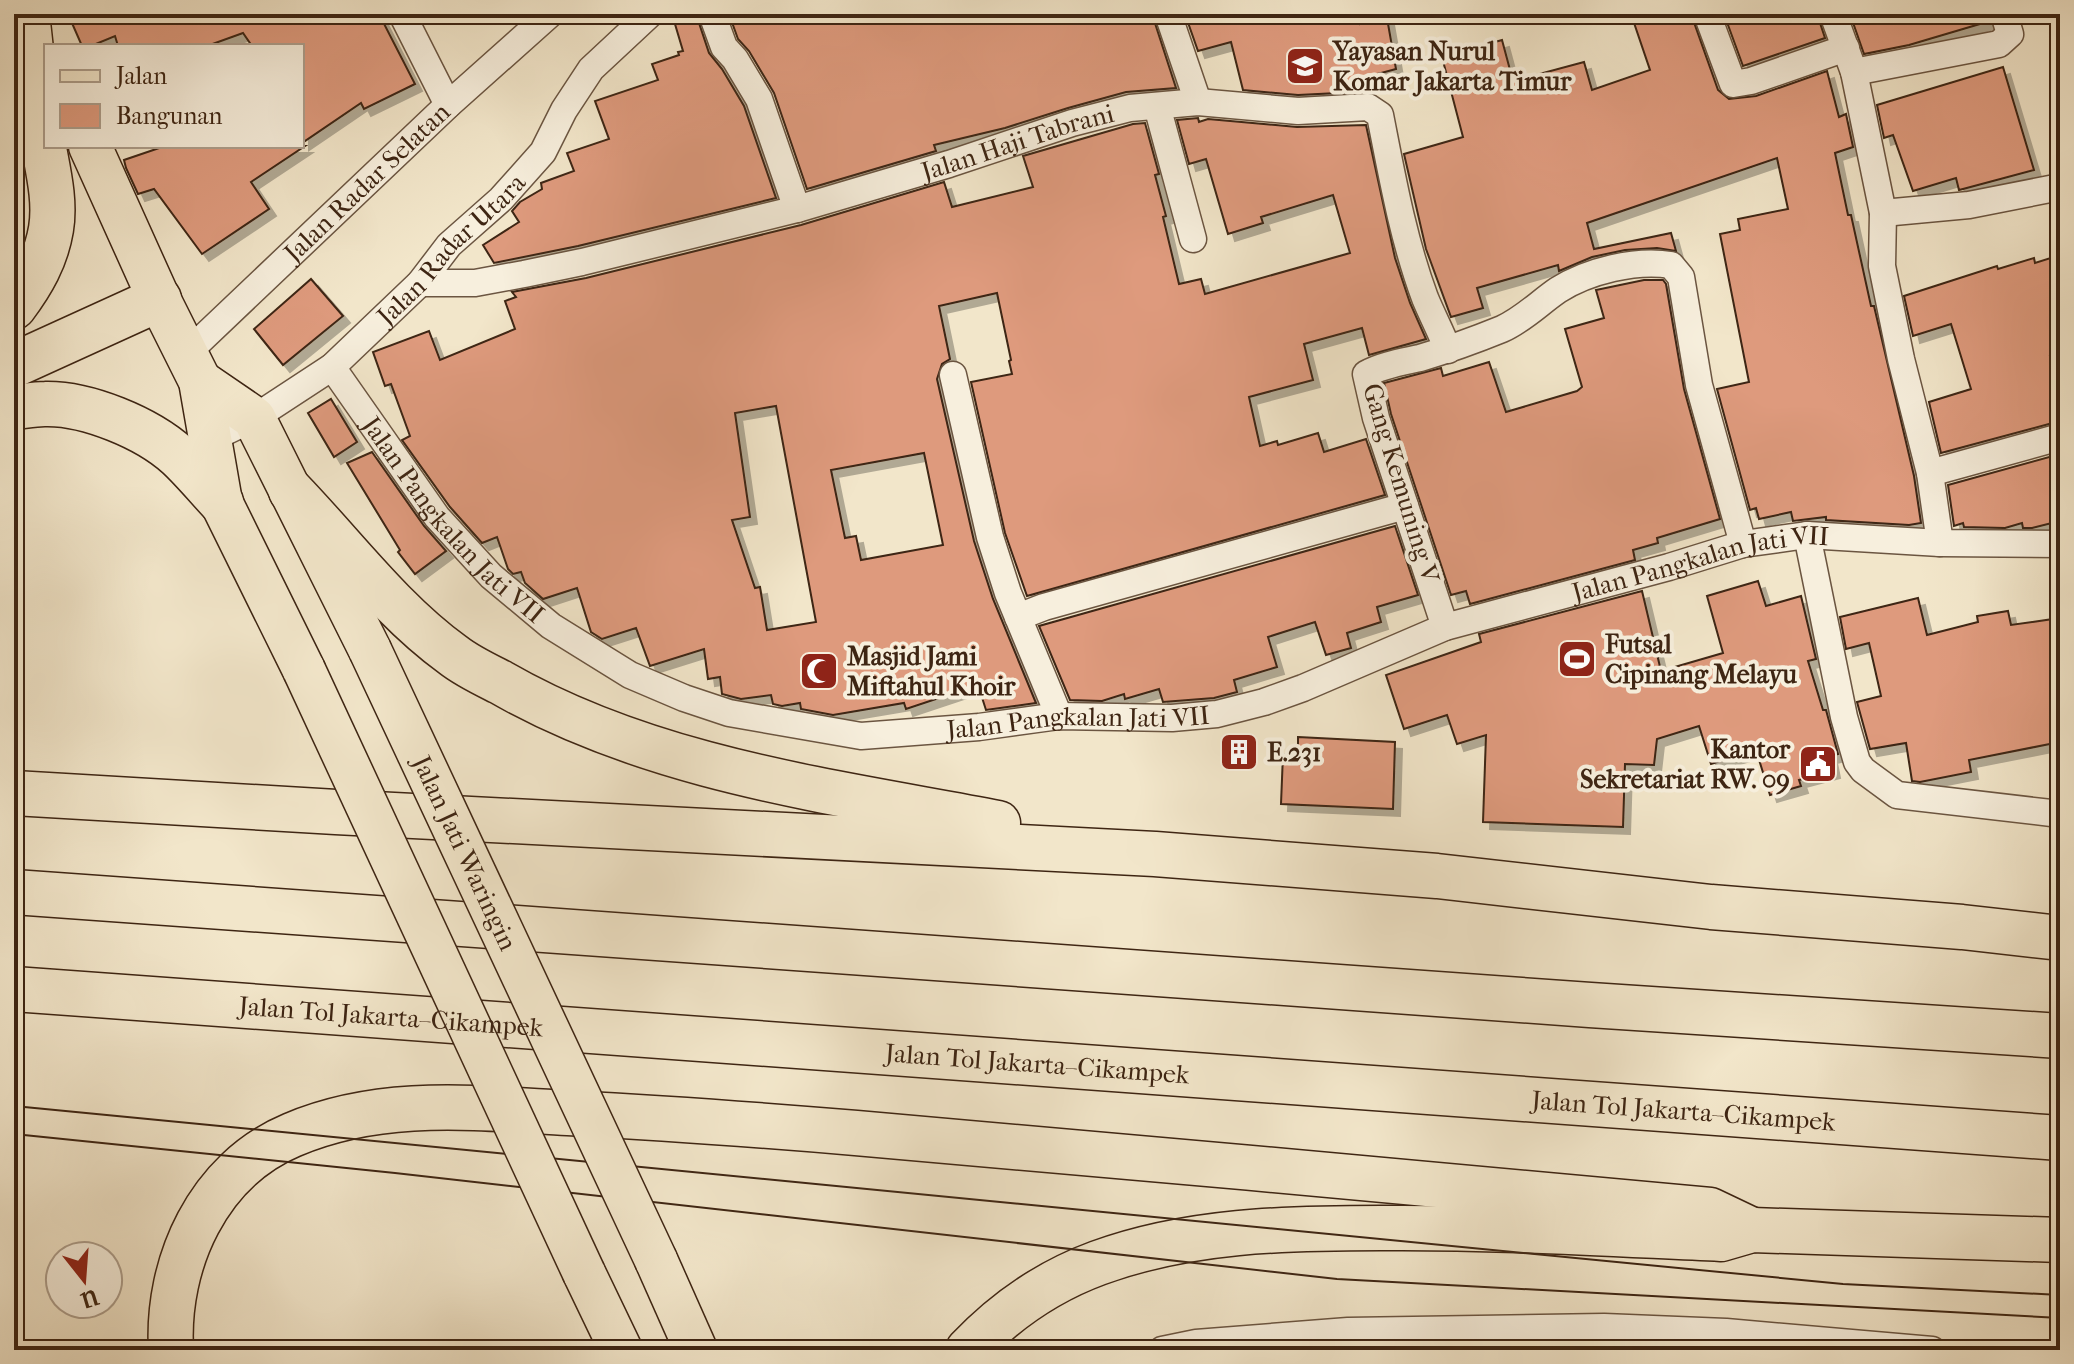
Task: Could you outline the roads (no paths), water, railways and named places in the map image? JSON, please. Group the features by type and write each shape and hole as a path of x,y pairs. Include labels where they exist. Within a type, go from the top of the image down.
{"highway":[{"path":"14,307 46,252 52,226 52,197 41,134 28,14"},
{"path":"14,365 159,299"},
{"path":"14,407 47,404 86,411 146,434 177,455 221,502"},
{"path":"291,491 396,606 454,656 523,696 608,734 749,775 1155,854"},
{"path":"14,793 1155,854 1437,876 1711,907 2060,938"},
{"path":"14,892 2060,1036"},
{"name":"Jalan Tol Jakarta–Cikampek","path":"14,989 2060,1138"},
{"path":"171,1350 175,1287 188,1242 226,1182 243,1166 287,1137 360,1113 397,1108 451,1107 631,1116 1417,1182 1710,1210 1752,1230"},
{"path":"1298,1228 1417,1182"},
{"path":"968,1350 1037,1293 1096,1263 1148,1247 1206,1237 1298,1228 1449,1228 1721,1239 1752,1230 2060,1240"}],"main road":[{"path":"28,14 44,45"},
{"name":"Jalan Jati Waringin","path":"91,148 159,299 194,367 221,502 304,670 621,1350"},
{"name":"Jalan Jati Waringin","path":"194,367 254,418 370,650 696,1350"}],"street":[{"path":"402,14 448,105"},
{"name":"Jalan Radar Selatan","path":"194,367 448,105 550,14"},
{"name":"Jalan Radar Utara","path":"208,440 254,418 332,367 420,283 449,245 501,199 543,152 564,110 591,69 650,14"},
{"path":"712,14 724,47 735,59 759,99 797,209"},
{"path":"1168,14 1198,102"},
{"path":"1707,14 1733,84 1850,60 1999,44 2010,34 2004,14"},
{"path":"1833,14 1850,60 1883,213 1882,266 1901,359 1930,473 1940,543"},
{"name":"Jalan Haji Tabrani","path":"420,283 475,283 539,271 797,209 949,164 1072,123 1130,108 1198,102 1298,111 1368,107 1380,115 1399,209 1414,263 1425,298 1448,350"},
{"path":"1157,106 1193,239"},
{"path":"1883,213 1969,205 2060,187"},
{"path":"1448,350 1502,329 1534,311 1558,290 1581,279 1619,268 1655,263 1671,265 1681,277 1699,385 1743,544"},
{"name":"Gang Kemuning V","path":"1445,627 1376,418 1366,374 1448,350"},
{"name":"Jalan Pangkalan Jati VII","path":"332,367 437,517 491,576 551,626 630,675 684,698 729,713 861,736 979,727 1059,716 1172,718 1217,714 1303,688 1445,627 1743,544 1807,535 1940,543 2060,544"},
{"path":"953,375 990,537 1018,617 1059,716"},
{"path":"1930,473 2060,437"},
{"path":"1018,617 1044,607 1405,506"},
{"path":"1807,535 1844,717 1857,762 1863,770 1897,795 2060,814"},
{"path":"1162,1350 1196,1343 1348,1331 1932,1350"}],"tram line":[{"path":"14,1106 1843,1284 2060,1295"},
{"path":"14,1134 395,1173 1337,1279 2060,1318"}],"place":[{"name":"Yayasan Nurul Komar Jakarta Timur","path":"1305,66"},
{"name":"Futsal Cipinang Melayu","path":"1577,659"},
{"name":"Masjid Jami Miftahul Khoir","path":"819,671"},
{"name":"E.231","path":"1239,752"},
{"name":"Kantor Sekretariat RW. 09","path":"1818,764"}]}
